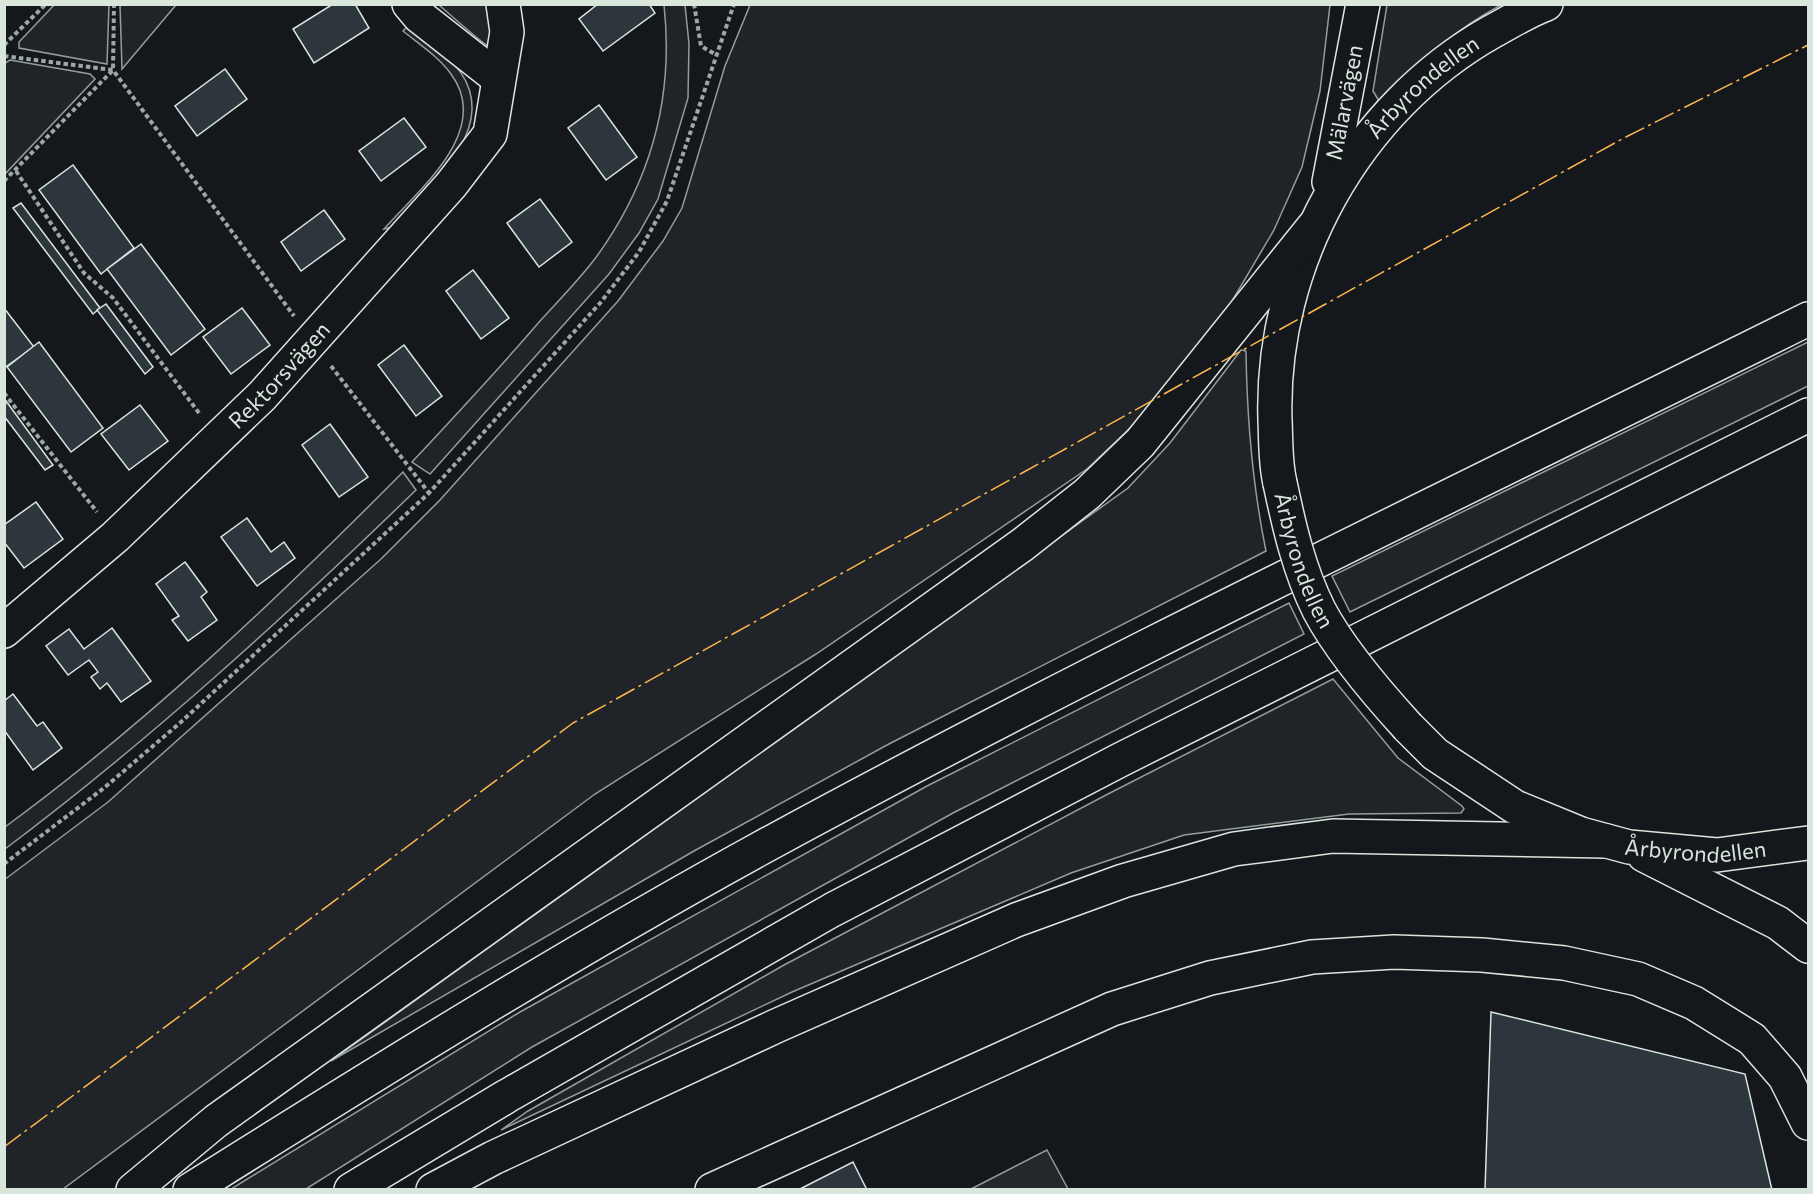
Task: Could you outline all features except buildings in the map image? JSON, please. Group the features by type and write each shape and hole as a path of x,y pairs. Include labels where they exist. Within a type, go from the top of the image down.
{"main road":[{"path":"409,4 419,16 498,78"},
{"name":"Rektorsvägen","path":"4,631 115,537 218,440 312,342 451,185 490,134 497,106 498,78 507,32 503,4"},
{"name":"Mälarvägen","path":"1320,214 1345,111 1363,4"},
{"name":"Årbyrondellen","path":"1546,4 1467,46 1407,95 1355,155 1320,214 1283,318 1274,382 1276,467 1293,546 1320,610 1372,686 1407,727 1435,754 1515,807 1618,844 1717,855 1809,843"},
{"path":"133,1190 216,1121 1022,545 1087,494 1140,443 1320,214"},
{"path":"190,1190 539,975 759,849 997,722 1809,319"},
{"path":"351,1190 507,1096 832,910 1130,755 1809,415"},
{"path":"433,1190 493,1158 787,1021 1016,920 1123,881 1234,849 1333,836 1618,844 1778,923 1809,946"},
{"path":"712,1190 1112,1009 1210,978 1312,957 1394,952 1482,955 1563,963 1638,979 1694,1003 1752,1039 1785,1077 1809,1123"}],"path":[{"path":"4,45 46,4"},
{"path":"114,4 113,70 312,342 429,493"},
{"path":"694,4 701,46 715,54"},
{"path":"4,864 104,788 181,722 429,493 601,302 639,252 671,190 715,54 734,4"},
{"path":"4,56 113,70"},
{"path":"4,181 113,70"},
{"path":"16,171 84,273 113,298 218,440"},
{"path":"4,393 115,537"}],"shaded area":[{"path":"55,4 109,5 107,64 19,48 19,42"},
{"path":"120,5 176,5 122,69"},
{"path":"439,5 487,5 492,36 490,47 474,35"},
{"path":"664,5 685,5 689,44 688,98 658,199 639,233 609,274 430,474 412,462 584,273 616,227 632,198 645,168 661,105 666,39"},
{"path":"750,5 1330,5 1320,91 1302,167 1274,230 1209,340 1130,428 1087,469 816,654 595,794 63,1189 5,1189 4,880 108,802 381,559 440,500 618,301 663,241 682,208 725,66"},
{"path":"1387,5 1501,5 1437,48 1379,101 1373,91"},
{"path":"407,27 454,64 468,86 472,108 468,130 458,152 394,227 384,229 431,178 446,158 457,138 463,117 462,95 451,74 435,56 403,31"},
{"path":"10,60 90,74 95,79 5,174 5,63"},
{"path":"1808,342 1808,386 1350,612 1332,576"},
{"path":"1241,350 1246,351 1251,452 1266,551 887,745 694,851 331,1061 1128,488 1170,443"},
{"path":"403,472 416,490 367,537 267,631 164,721 5,849 5,827 58,787 161,702 260,612"},
{"path":"1289,603 1304,634 953,813 532,1047 306,1189 231,1189 520,1012 927,786"},
{"path":"1333,679 1398,758 1462,806 1464,809 1461,813 1349,814 1184,835 1071,873 792,992 501,1130 528,1111 784,965 1106,795"},
{"path":"1047,1150 1068,1189 971,1189"}],"power":[{"path":"4,1147 573,723 1622,139 1808,45"}]}
